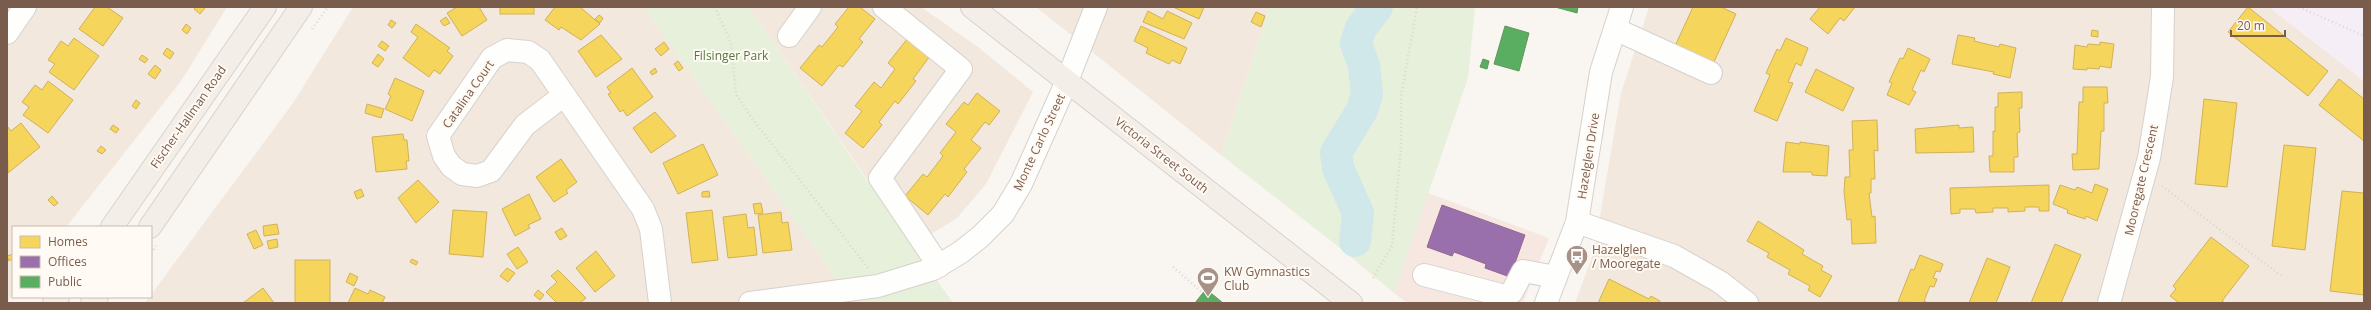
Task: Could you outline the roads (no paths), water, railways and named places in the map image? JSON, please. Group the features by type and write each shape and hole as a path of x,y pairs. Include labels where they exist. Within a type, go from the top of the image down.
{"main road":[{"name":"Fischer-Hallman Road","path":"113,226 265,7"},
{"path":"151,226 301,7"},
{"name":"Victoria Street South","path":"972,7 1351,303"}],"street":[{"path":"7,33 25,7"},
{"path":"789,36 810,7"},
{"path":"884,7 961,69 880,178 939,266"},
{"name":"Monte Carlo Street","path":"750,303 795,300 878,286 939,266 980,238 1003,214 1021,184 1067,80 1096,7"},
{"name":"Hazelglen Drive","path":"1546,303 1577,222 1601,72 1622,7"},
{"name":"Mooregate Crescent","path":"2109,303 2145,172 2162,77 2163,7"},
{"path":"1615,29 1711,72"},
{"name":"Catalina Court","path":"564,95 525,125 491,171 477,176 462,174 451,166 444,156 438,136 492,58 508,50 528,52 540,60 642,208 651,229 660,303"},
{"path":"1577,222 1674,256 1720,282 1747,303"},
{"path":"1424,275 1505,296 1512,292 1524,271 1556,277"}],"waterway":[{"path":"1355,241 1358,213 1338,168 1336,153 1362,110 1367,94 1364,66 1356,43 1361,28 1377,7"}],"place":[{"name":"Hazelglen / Mooregate","path":"1577,276"},
{"name":"KW Gymnastics Club","path":"1208,298"}],"park label":[{"name":"Filsinger Park","path":"731,55"}]}
